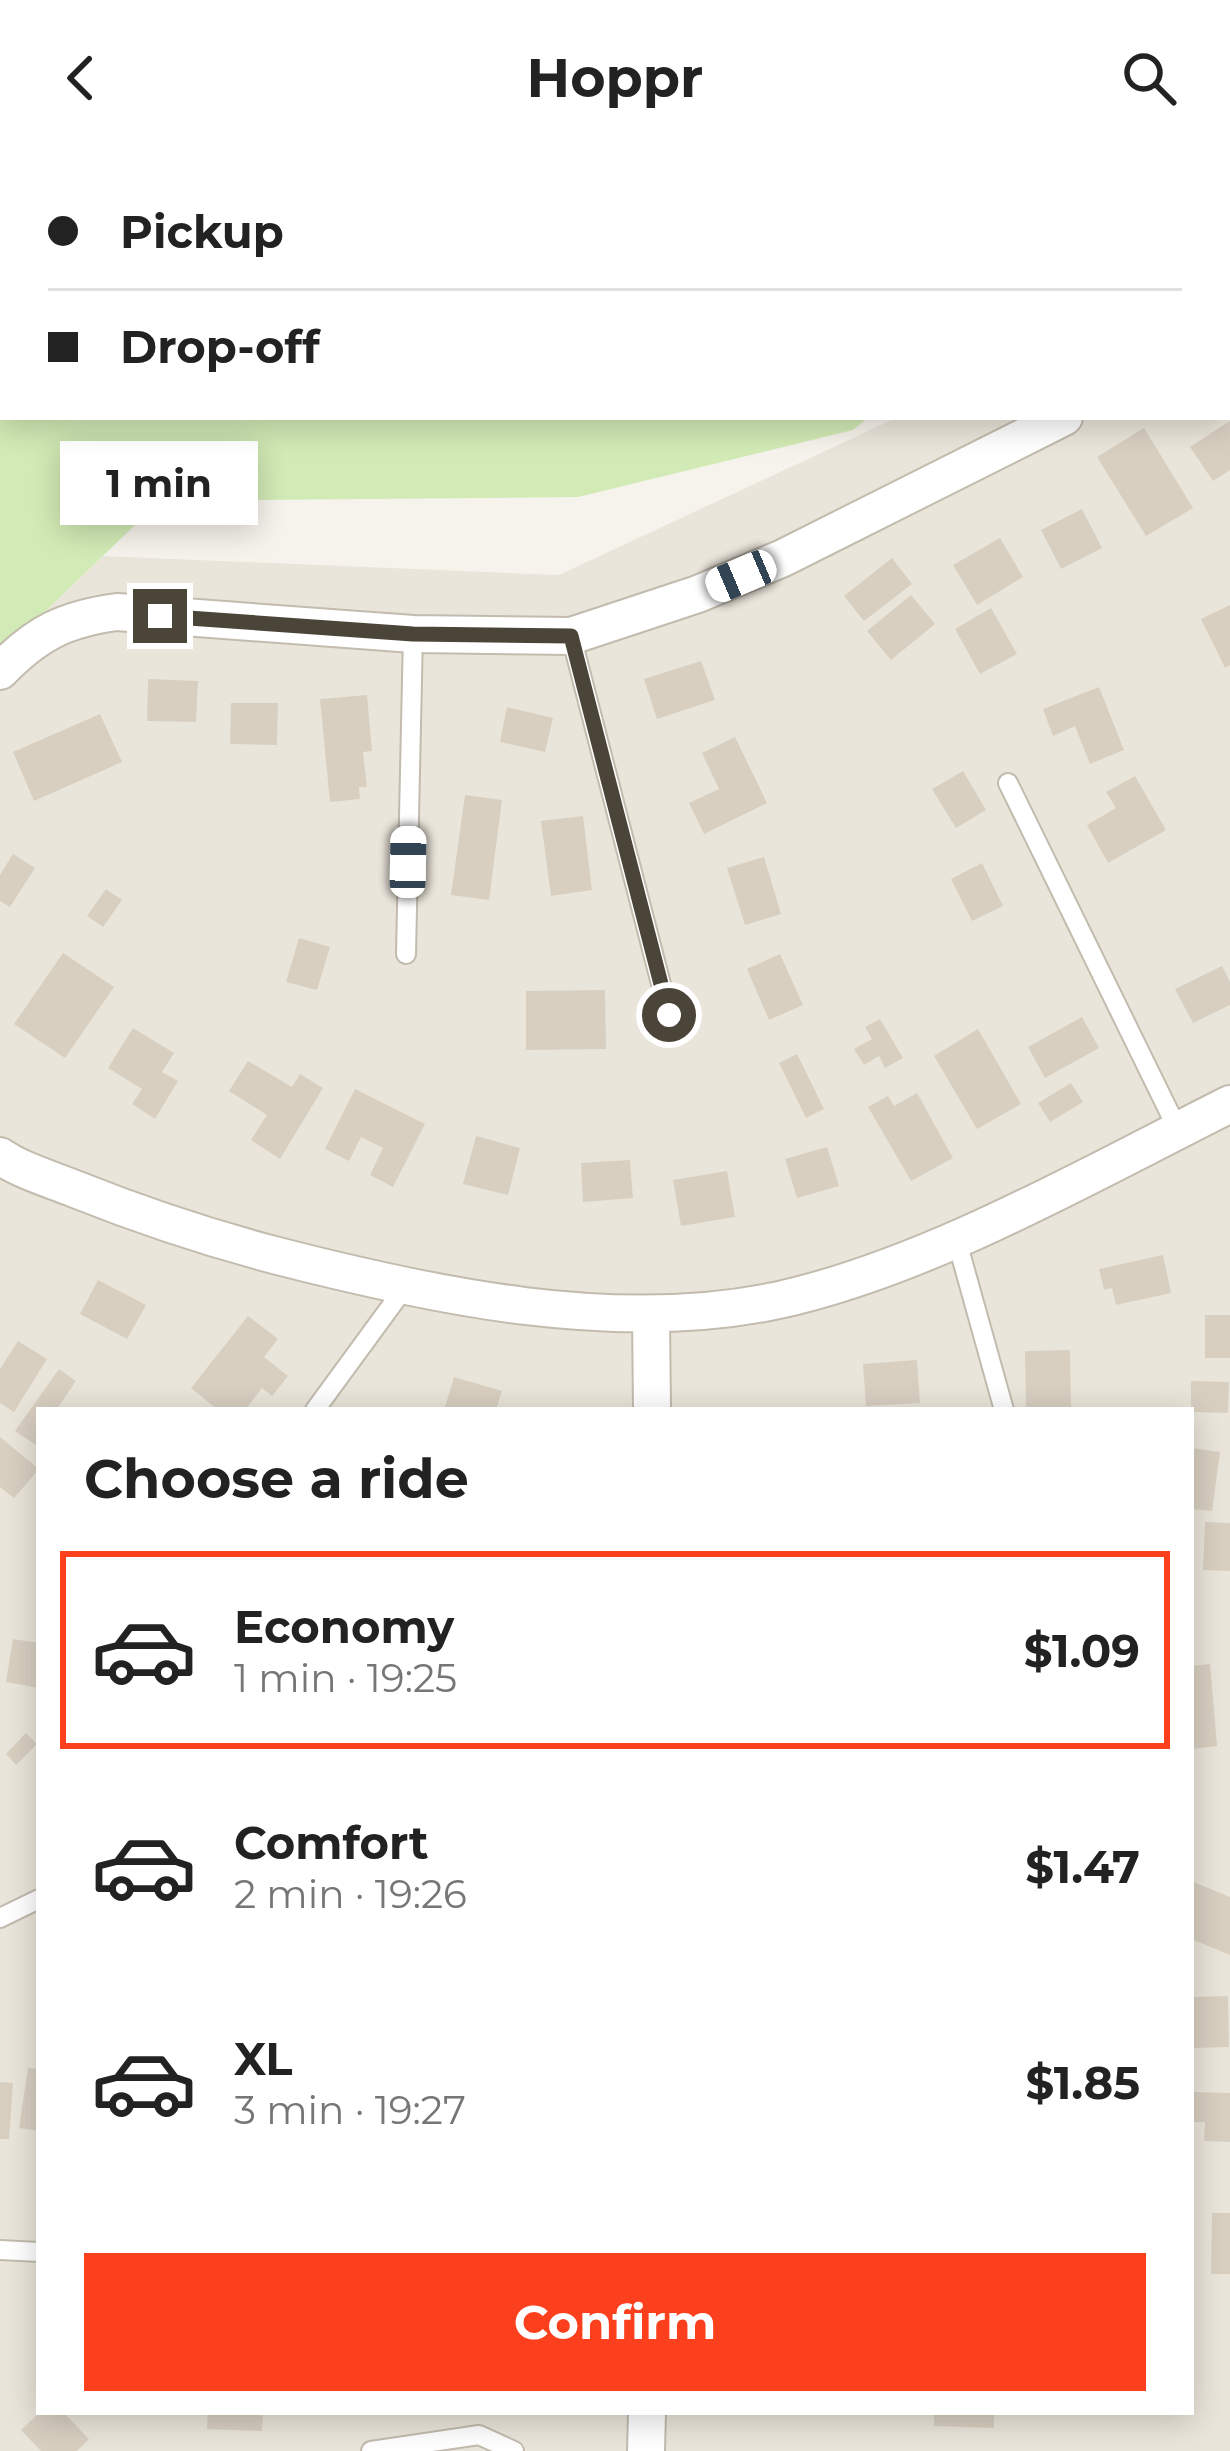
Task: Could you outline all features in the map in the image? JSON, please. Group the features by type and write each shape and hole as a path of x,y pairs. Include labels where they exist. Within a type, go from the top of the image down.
{"street":[{"path":"0,671 52,627 117,612 413,634 571,636 698,594 783,558 1058,420"},
{"path":"4,1166 198,1234 405,1287 504,1302 651,1314 781,1299 870,1274 956,1238 1230,1104"},
{"path":"651,1314 652,1407"},
{"path":"646,2415 646,2451"}],"lane":[{"path":"406,954 413,634"},
{"path":"571,636 669,1015"},
{"path":"1008,783 1178,1130"},
{"path":"956,1238 1003,1407"},
{"path":"317,1407 405,1287"},
{"path":"0,1918 36,1900"},
{"path":"0,2250 36,2252"},
{"path":"371,2451 479,2435 514,2451"}],"shaded area":[{"path":"892,420 1230,420 1230,2451 0,2451 0,655 103,556 559,575"}],"green space":[{"path":"0,420 865,420 853,430 578,497 160,501 0,655"}],"building":[{"path":"1230,421 1230,470 1213,481 1190,447"},
{"path":"1144,428 1193,508 1146,536 1097,457"},
{"path":"1082,509 1102,548 1061,569 1041,530"},
{"path":"1000,538 1023,577 977,605 953,565"},
{"path":"892,558 912,584 864,621 844,596"},
{"path":"911,595 935,624 891,660 867,631"},
{"path":"1230,605 1230,665 1225,668 1201,619"},
{"path":"991,608 1017,654 980,674 955,629"},
{"path":"701,661 715,700 657,719 644,679"},
{"path":"148,679 198,681 196,722 147,721"},
{"path":"1099,687 1124,750 1090,764 1075,726 1053,736 1043,709"},
{"path":"367,695 372,751 363,752 367,787 359,787 360,799 330,802 320,699"},
{"path":"231,703 278,703 277,745 230,744"},
{"path":"507,707 553,718 545,752 500,742"},
{"path":"100,714 122,762 34,801 13,752"},
{"path":"735,737 767,803 704,834 689,803 719,789 702,753"},
{"path":"963,771 986,810 956,828 932,789"},
{"path":"1135,776 1166,830 1108,863 1087,825 1116,808 1106,792"},
{"path":"465,795 502,800 489,900 451,895"},
{"path":"583,816 592,890 551,896 541,821"},
{"path":"13,854 35,868 10,907 0,901 0,875"},
{"path":"764,857 781,914 745,925 727,868"},
{"path":"982,863 1003,906 972,921 951,879"},
{"path":"106,889 122,900 103,927 87,916"},
{"path":"299,938 330,947 317,990 286,982"},
{"path":"63,953 114,987 65,1058 14,1024"},
{"path":"780,954 803,1005 769,1020 747,969"},
{"path":"1222,966 1230,982 1230,1005 1193,1023 1175,989"},
{"path":"605,990 606,1049 526,1050 526,991"},
{"path":"1082,1017 1099,1048 1045,1078 1028,1047"},
{"path":"880,1019 903,1058 885,1068 879,1056 864,1065 854,1049 872,1039 865,1027"},
{"path":"133,1028 174,1053 162,1072 178,1081 155,1119 132,1104 142,1089 108,1068"},
{"path":"978,1029 1021,1104 977,1129 934,1056"},
{"path":"797,1054 824,1109 806,1118 779,1063"},
{"path":"248,1061 292,1087 300,1074 323,1088 280,1159 251,1140 267,1115 229,1091"},
{"path":"1071,1083 1083,1102 1050,1122 1038,1103"},
{"path":"355,1089 425,1124 393,1187 370,1175 383,1148 361,1137 349,1161 325,1149"},
{"path":"917,1093 953,1158 911,1181 868,1107 888,1096 894,1106"},
{"path":"476,1136 520,1148 508,1195 463,1184"},
{"path":"827,1147 839,1186 797,1198 785,1159"},
{"path":"630,1160 633,1198 583,1202 581,1163"},
{"path":"727,1171 735,1217 681,1226 673,1180"},
{"path":"1163,1255 1171,1293 1116,1305 1112,1288 1104,1290 1099,1269"},
{"path":"98,1280 146,1305 127,1339 80,1314"},
{"path":"1205,1315 1230,1315 1230,1358 1205,1358"},
{"path":"248,1316 278,1339 264,1357 288,1376 272,1396 262,1388 247,1407 214,1407 191,1388"},
{"path":"18,1341 47,1359 14,1412 0,1403 0,1369"},
{"path":"1070,1350 1071,1407 1026,1407 1025,1351"},
{"path":"917,1360 920,1403 866,1406 863,1364"},
{"path":"59,1369 76,1381 58,1407 36,1407 36,1445 15,1431"},
{"path":"454,1377 502,1391 497,1407 445,1407"},
{"path":"1191,1381 1229,1382 1228,1413 1194,1412"},
{"path":"0,1437 36,1467 36,1472 14,1498 0,1487"},
{"path":"1194,1448 1220,1452 1212,1511 1194,1509"},
{"path":"1205,1522 1230,1523 1230,1571 1203,1570"},
{"path":"13,1639 36,1643 36,1687 6,1682"},
{"path":"1210,1664 1217,1746 1194,1749 1194,1666"},
{"path":"26,1733 36,1743 16,1765 6,1754"},
{"path":"1194,1882 1230,1897 1230,1955 1194,1940"},
{"path":"1228,1996 1229,2047 1194,2048 1194,1997"},
{"path":"28,2068 36,2069 36,2131 19,2128"},
{"path":"0,2082 13,2083 9,2139 0,2139"},
{"path":"1194,2092 1230,2093 1230,2142 1204,2141 1205,2122 1194,2122"},
{"path":"1212,2213 1230,2213 1230,2274 1211,2274"},
{"path":"37,2415 66,2415 89,2439 77,2451 41,2451 21,2430"},
{"path":"208,2415 263,2415 262,2431 207,2429"},
{"path":"934,2415 994,2415 994,2428 934,2426"}],"route":[{"path":"160,616 413,634 571,636 669,1015"}]}
